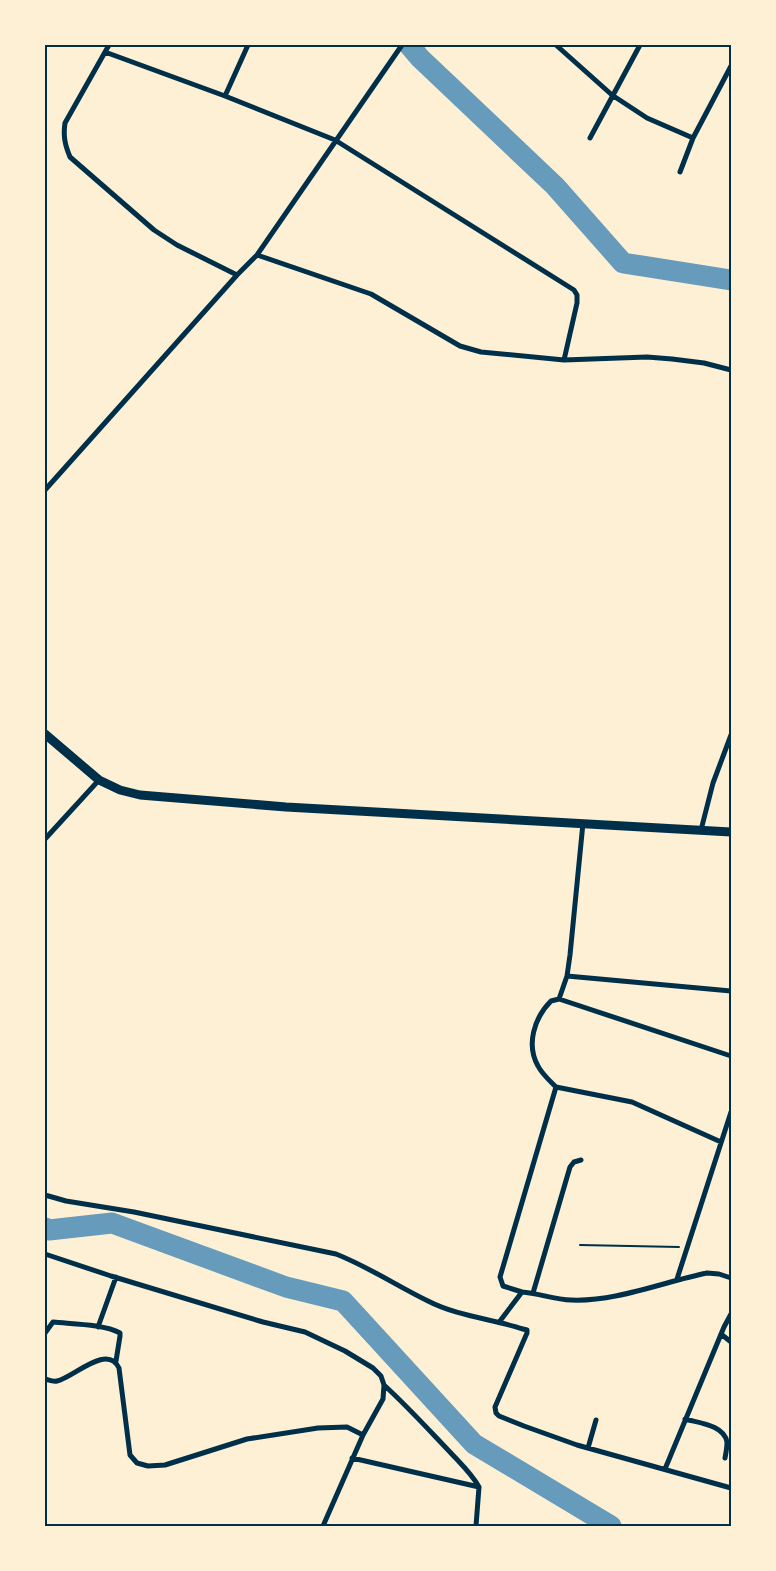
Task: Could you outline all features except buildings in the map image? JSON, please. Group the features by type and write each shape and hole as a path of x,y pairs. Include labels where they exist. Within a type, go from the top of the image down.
{"street":[{"path":"108,45 65,123 65,146 70,157 154,230 176,245 237,275"},
{"path":"226,96 248,45"},
{"path":"45,490 257,255 402,45"},
{"path":"556,45 612,95 648,118 694,138"},
{"path":"590,138 640,45"},
{"path":"105,52 226,96 335,140 574,290 578,299 564,360"},
{"path":"680,172 694,138 731,66"},
{"path":"257,255 371,294 468,349 481,352 564,360 647,357 704,363 731,370"},
{"path":"45,734 99,780 120,790 140,795 286,808 731,832"},
{"path":"701,830 713,782 731,735"},
{"path":"45,839 99,780"},
{"path":"560,999 567,976 583,823"},
{"path":"567,976 731,991"},
{"path":"721,1142 632,1102 556,1088 538,1068 532,1047 538,1017 551,1001 560,999 731,1056"},
{"path":"556,1088 500,1278 503,1286 522,1292 570,1300 595,1299 707,1273 731,1278"},
{"path":"677,1279 731,1112"},
{"path":"724,1132 731,1134"},
{"path":"533,1293 570,1167 574,1162 581,1160"},
{"path":"45,1195 66,1201 134,1212 336,1254 357,1262 429,1302 467,1314 501,1319 526,1330 527,1333 495,1407 496,1413 524,1426 588,1448 665,1469 678,1475 731,1488"},
{"path":"45,1254 263,1322 305,1332 329,1342 373,1368 381,1376 384,1385 384,1398 352,1458 323,1526"},
{"path":"98,1327 116,1277"},
{"path":"501,1319 506,1310 522,1292"},
{"path":"665,1469 724,1326 731,1314"},
{"path":"45,1333 53,1322 98,1327 120,1333 116,1361 119,1368 130,1456 137,1463 148,1466 165,1465 247,1439 318,1428 347,1427 363,1435"},
{"path":"721,1334 731,1342"},
{"path":"45,1379 58,1381 96,1361 112,1359 116,1361"},
{"path":"384,1385 439,1440 479,1487 476,1526"},
{"path":"685,1419 716,1428 724,1434 727,1443 725,1458"},
{"path":"588,1448 596,1420"},
{"path":"352,1458 479,1487"}],"path":[{"path":"580,1246 687,1247"}],"waterway":[{"path":"409,45 420,58 555,186 623,263 731,280"},
{"path":"45,1228 49,1230 112,1223 286,1287 343,1301 474,1444 611,1526"}]}
